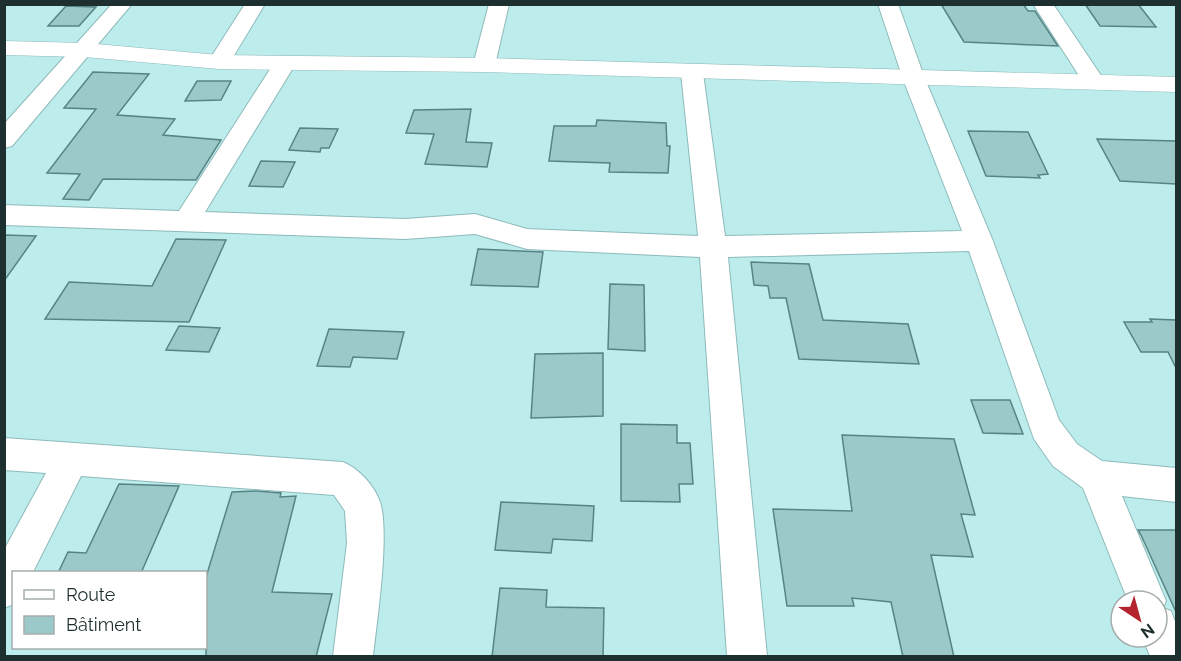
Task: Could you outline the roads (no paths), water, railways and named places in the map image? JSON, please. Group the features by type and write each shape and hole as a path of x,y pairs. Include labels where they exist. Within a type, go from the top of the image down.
{"street":[{"path":"4,140 123,4"},
{"path":"219,62 255,4"},
{"path":"484,65 499,4"},
{"path":"888,4 914,80 979,241 1046,428 1065,455 1096,477 1176,485"},
{"path":"1043,4 1095,83"},
{"path":"4,48 85,50 219,62 484,65 914,80 1176,85"},
{"path":"187,220 285,63"},
{"path":"692,73 713,247 747,657"},
{"path":"4,215 405,229 475,224 527,239 713,247 979,241"},
{"path":"4,454 73,457 343,479 363,505 365,543 353,657"},
{"path":"13,571 73,457"},
{"path":"1096,477 1142,589"},
{"path":"4,589 12,574"}]}
